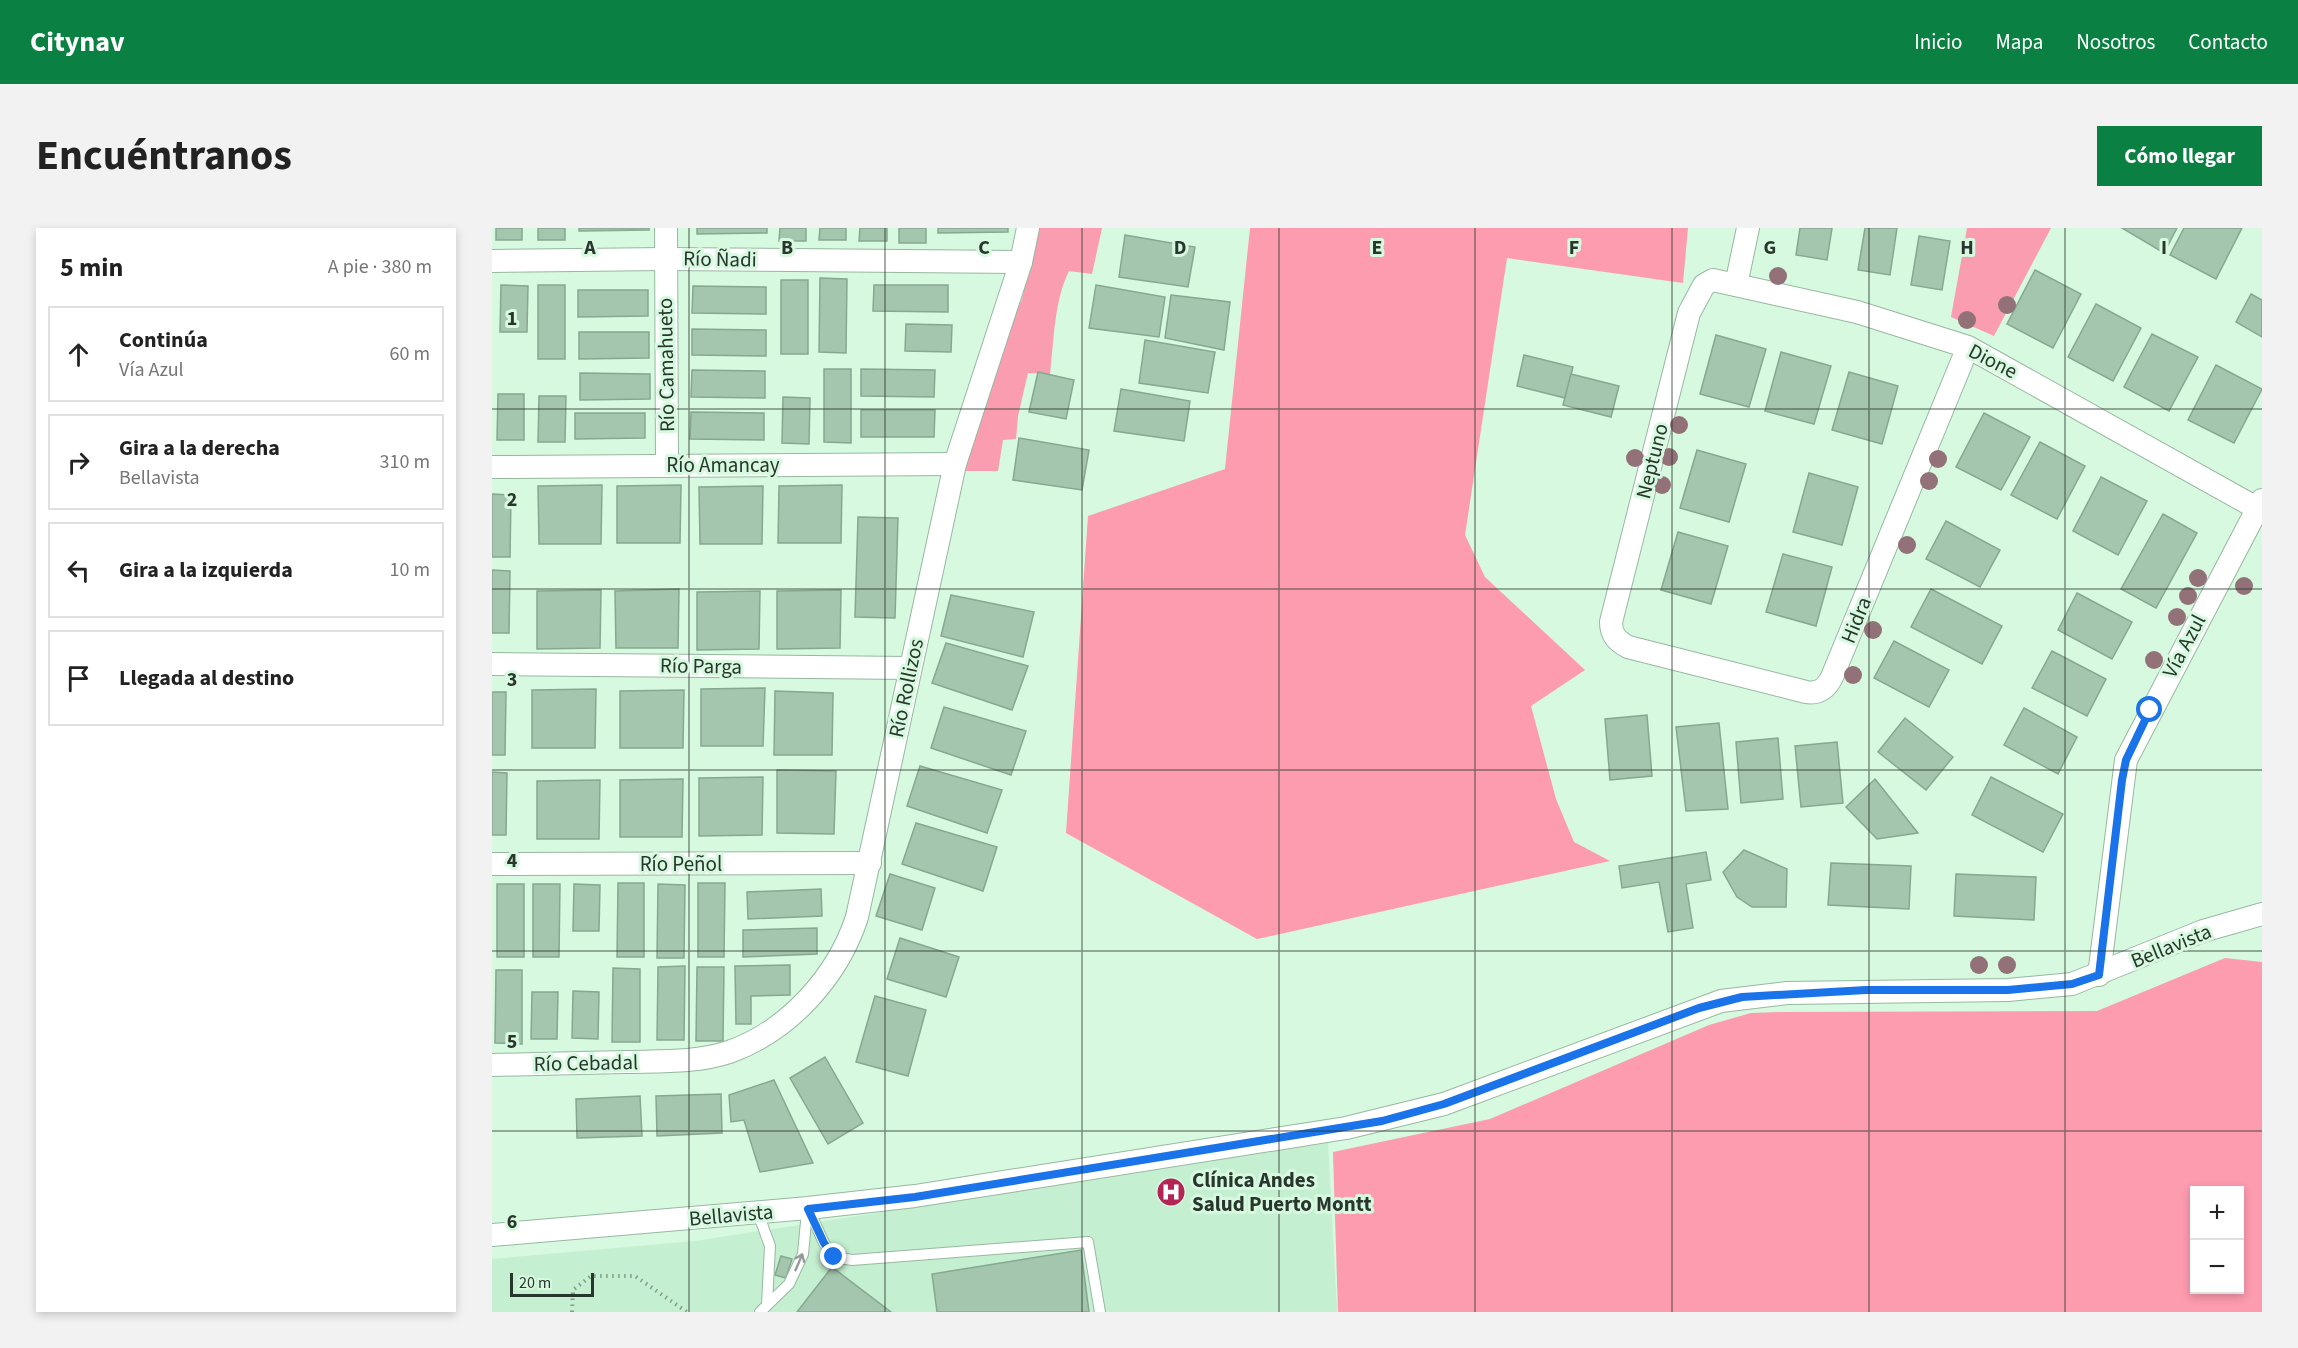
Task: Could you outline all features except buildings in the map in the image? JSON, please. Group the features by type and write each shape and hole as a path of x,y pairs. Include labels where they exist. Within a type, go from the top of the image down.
{"street":[{"name":"Río Camahueto","path":"666,228 667,465"},
{"name":"Río Rollizos","path":"681,1061 729,1052 751,1042 789,1015 823,983 838,963 850,940 870,864 909,668 955,465 1021,262 1028,228"},
{"path":"1736,285 1748,228"},
{"name":"Río Ñadi","path":"492,261 665,259 1021,262"},
{"name":"Dione","path":"1704,285 1713,280 1857,312 1968,347 2260,506"},
{"name":"Neptuno","path":"1616,638 1611,632 1611,622 1689,313 1704,285"},
{"name":"Hidra","path":"1616,638 1628,647 1639,650 1806,692 1822,690 1832,677 1968,347"},
{"name":"Río Amancay","path":"492,467 955,465"},
{"name":"Vía Azul","path":"2099,975 2126,760 2260,506"},
{"name":"Río Parga","path":"492,664 909,668"},
{"name":"Río Peñol","path":"492,864 870,864"},
{"name":"Bellavista","path":"492,1235 808,1209 915,1197 1382,1121 1444,1104 1699,1008 1742,997 1866,990 2008,990 2072,984 2203,932 2262,914"},
{"name":"Río Cebadal","path":"492,1065 681,1061"}],"lane":[{"path":"764,1308 789,1284 803,1254 808,1209"},
{"path":"808,1209 824,1243 834,1257 852,1260 1088,1242 1100,1312"},
{"path":"758,1213 770,1246 764,1308"}],"path":[{"path":"572,1312 573,1290 584,1279 591,1276 616,1275 634,1276 687,1312"}],"shaded area":[{"path":"1038,228 1102,228 1092,274 1069,271 1057,308 1050,374 1028,373 1018,416 1016,439 1003,440 998,471 964,471 1009,330 1022,299"},
{"path":"1250,228 1688,228 1683,283 1507,258 1465,535 1485,577 1585,670 1531,706 1556,799 1574,842 1610,861 1257,939 1066,833 1088,516 1225,469"},
{"path":"1967,228 2051,228 1994,336 1951,317"},
{"path":"2225,958 2262,962 2262,1312 1338,1312 1333,1152 1490,1119 1709,1025 1751,1013 2097,1011"},
{"name":"Clínica Andes Salud Puerto Montt","path":"1328,1143 1337,1312 492,1312 492,1259 695,1241"}],"place":[{"name":"Clínica Andes Salud Puerto Montt","path":"1171,1192"}],"route":[{"path":"834,1257 824,1243 808,1209 915,1197 1382,1121 1444,1104 1721,1001 1787,993 1866,990 2008,990 2072,984 2099,975 2122,780 2126,760 2150,710"}]}
